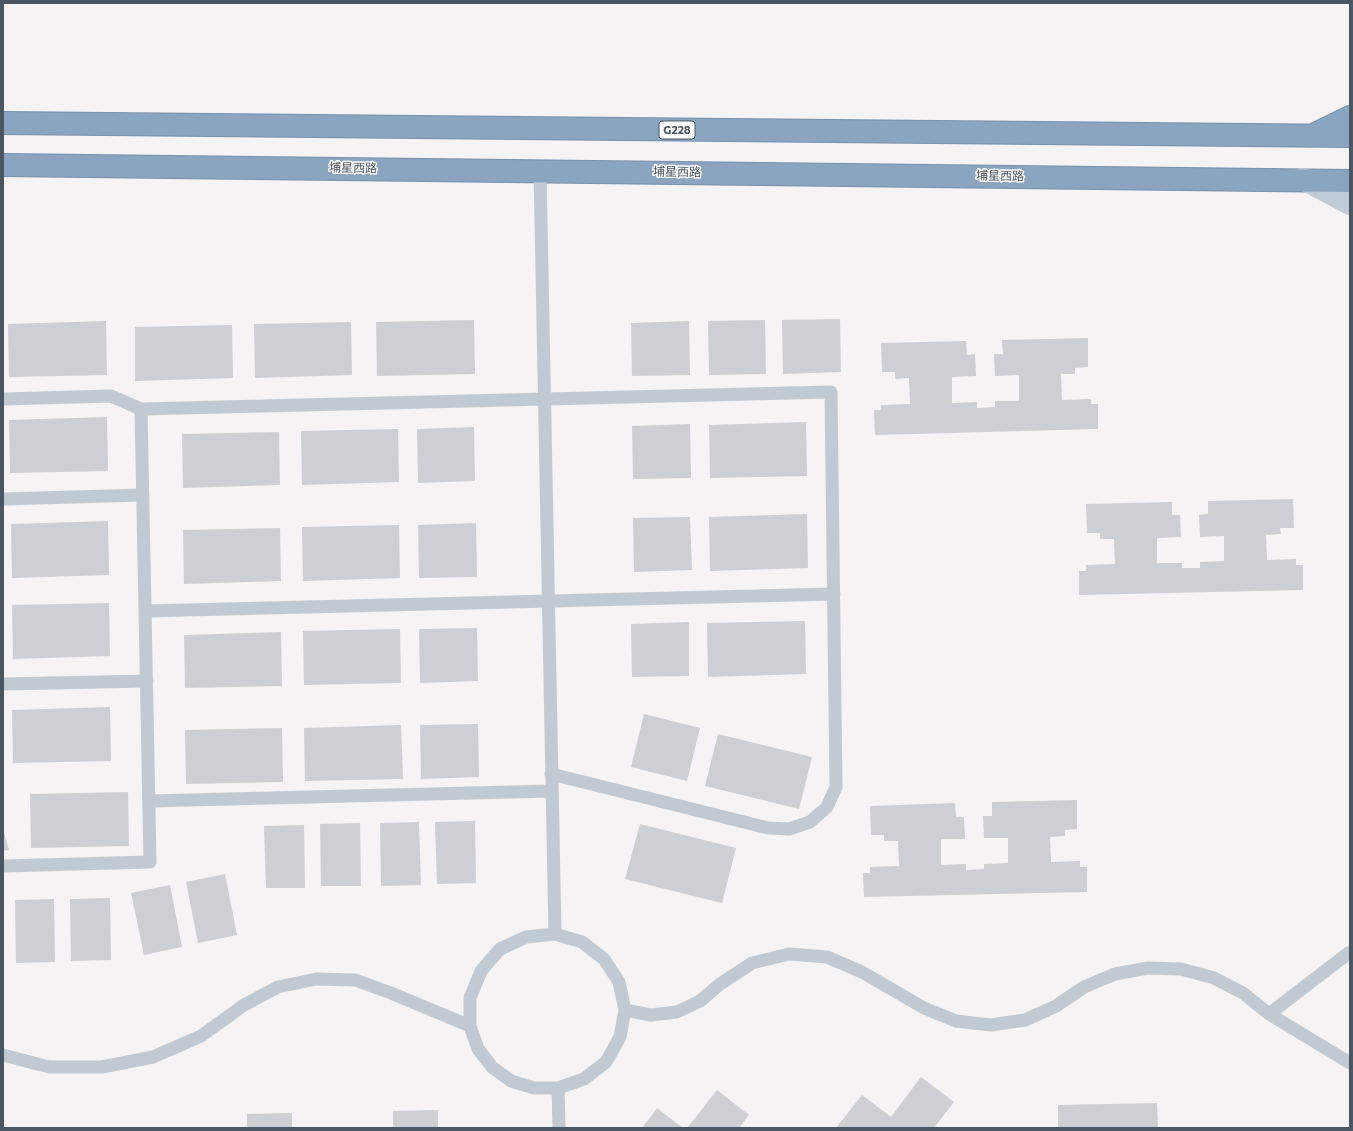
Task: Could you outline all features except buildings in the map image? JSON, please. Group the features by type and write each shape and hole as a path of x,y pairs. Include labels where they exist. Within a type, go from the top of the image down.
{"highway":[{"path":"1311,136 1350,117"},
{"name":"G228","path":"3,123 1350,136"},
{"name":"埔星西路","path":"3,164 1350,180"}],"main road":[{"path":"1303,179 1350,204"}],"lane":[{"path":"540,170 555,934"},
{"path":"3,399 111,396 141,409 831,392 836,787 827,807 810,822 790,829 768,828 552,774"},
{"path":"3,866 150,862 141,409"},
{"path":"3,499 143,495"},
{"path":"145,611 834,594"},
{"path":"3,684 146,681"},
{"path":"149,801 552,791"},
{"path":"555,934 582,942 604,959 619,982 625,1010 620,1037 606,1062 584,1080 558,1088 534,1088 511,1081 492,1067 478,1049 470,1026 470,998 481,971 500,949 526,937 555,934"},
{"path":"1269,1014 1350,952"},
{"path":"625,1010 651,1015 677,1012 700,1001 720,984 752,963 789,954 827,957 862,972 924,1008 956,1021 991,1025 1025,1020 1056,1006 1084,987 1115,974 1148,968 1181,970 1214,978 1243,993 1269,1014 1350,1063"},
{"path":"3,1055 50,1066 102,1068 153,1057 201,1036 244,1005 278,987 316,979 355,980 391,993 470,1026"},
{"path":"558,1088 559,1128"}]}
